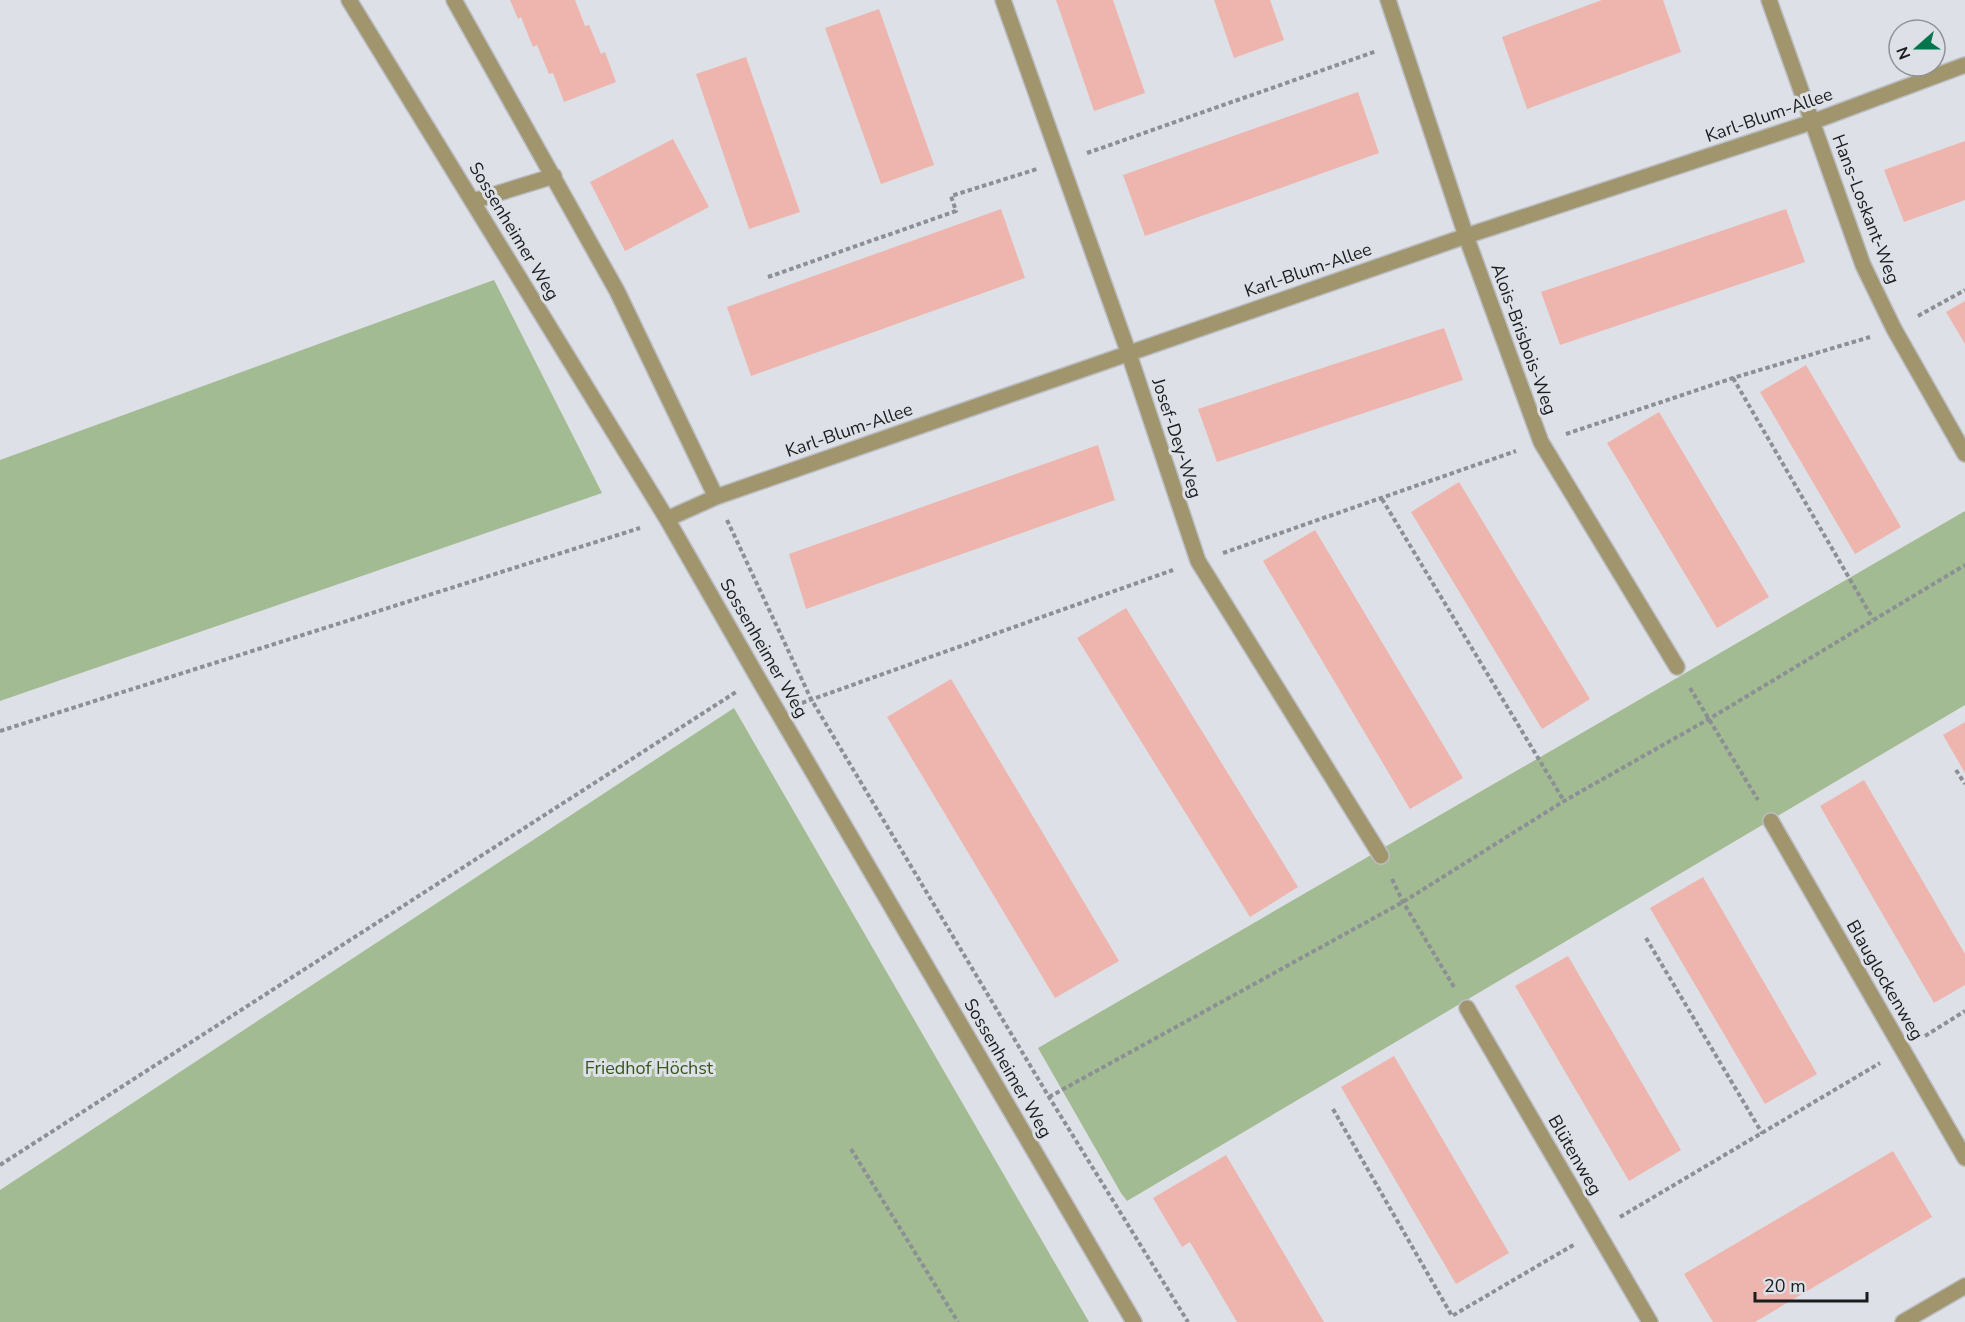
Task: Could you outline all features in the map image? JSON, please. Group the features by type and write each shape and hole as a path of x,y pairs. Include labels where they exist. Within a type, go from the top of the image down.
{"street":[{"name":"Sossenheimer Weg","path":"349,0 667,519 1134,1322"},
{"path":"454,0 617,291 716,497"},
{"name":"Josef-Dey-Weg","path":"1003,0 1129,354 1198,561 1380,856"},
{"name":"Alois-Brisbois-Weg","path":"1388,0 1466,236 1541,442 1677,667"},
{"name":"Hans-Loskant-Weg","path":"1769,0 1863,265 1894,329 1965,454"},
{"name":"Karl-Blum-Allee","path":"667,519 716,497 1466,236 1812,122 1965,65"},
{"path":"473,201 554,176"},
{"name":"Blauglockenweg","path":"1771,821 1965,1158"},
{"name":"Blütenweg","path":"1467,1008 1650,1322"},
{"path":"1903,1322 1965,1286"}],"path":[{"path":"778,711 1198,561 1541,442 1733,378 1894,329 1965,290"},
{"path":"1733,378 1873,619"},
{"path":"716,497 811,699 1049,1097 1188,1322"},
{"path":"1382,499 1564,801"},
{"path":"0,731 667,519"},
{"path":"1049,1097 1403,902 1564,801 1708,719 1965,565"},
{"path":"1677,667 1771,821"},
{"path":"0,1165 758,678"},
{"path":"1956,770 1965,784"},
{"path":"1380,856 1403,902 1467,1008"},
{"path":"1646,938 1762,1132"},
{"path":"1333,1109 1452,1316 1965,1011"},
{"path":"851,1149 958,1322"}],"green space":[{"path":"494,280 602,493 0,701 0,460"},
{"path":"1965,511 1965,705 1127,1201 1038,1048"},
{"name":"Friedhof Höchst","path":"734,708 1089,1322 0,1322 0,1190"}],"building":[{"path":"510,0 575,0 585,26 589,25 601,54 605,52 616,82 564,102 553,73 549,74 537,45 533,47 521,17 518,19"},
{"path":"1056,0 1113,0 1145,93 1094,111"},
{"path":"1214,0 1270,0 1284,40 1234,58"},
{"path":"1602,0 1663,0 1681,52 1527,109 1502,37"},
{"path":"879,9 934,165 881,184 825,28"},
{"path":"746,57 800,212 749,229 696,74"},
{"path":"1358,92 1379,153 1145,236 1123,175"},
{"path":"673,139 709,207 625,251 590,182"},
{"path":"1965,141 1965,200 1904,222 1884,170"},
{"path":"1001,209 1025,278 751,376 727,307"},
{"path":"1786,209 1805,262 1560,345 1541,292"},
{"path":"1965,301 1965,344 1946,312"},
{"path":"1444,328 1463,380 1217,462 1198,409"},
{"path":"1806,365 1901,527 1855,554 1760,392"},
{"path":"1659,412 1769,597 1717,628 1607,443"},
{"path":"1098,445 1115,500 806,609 789,554"},
{"path":"1459,482 1590,699 1542,729 1411,512"},
{"path":"1315,530 1463,778 1410,809 1263,561"},
{"path":"1126,608 1298,887 1250,917 1077,638"},
{"path":"951,679 1119,961 1055,998 887,717"},
{"path":"1965,722 1965,773 1943,735"},
{"path":"1864,780 1965,954 1965,985 1934,1003 1820,806"},
{"path":"1703,877 1817,1074 1765,1104 1650,908"},
{"path":"1568,956 1681,1150 1629,1181 1515,986"},
{"path":"1394,1056 1509,1253 1456,1284 1341,1087"},
{"path":"1893,1151 1932,1217 1755,1322 1713,1322 1684,1274"},
{"path":"1226,1155 1324,1322 1237,1322 1190,1242 1182,1247 1153,1198"}]}
